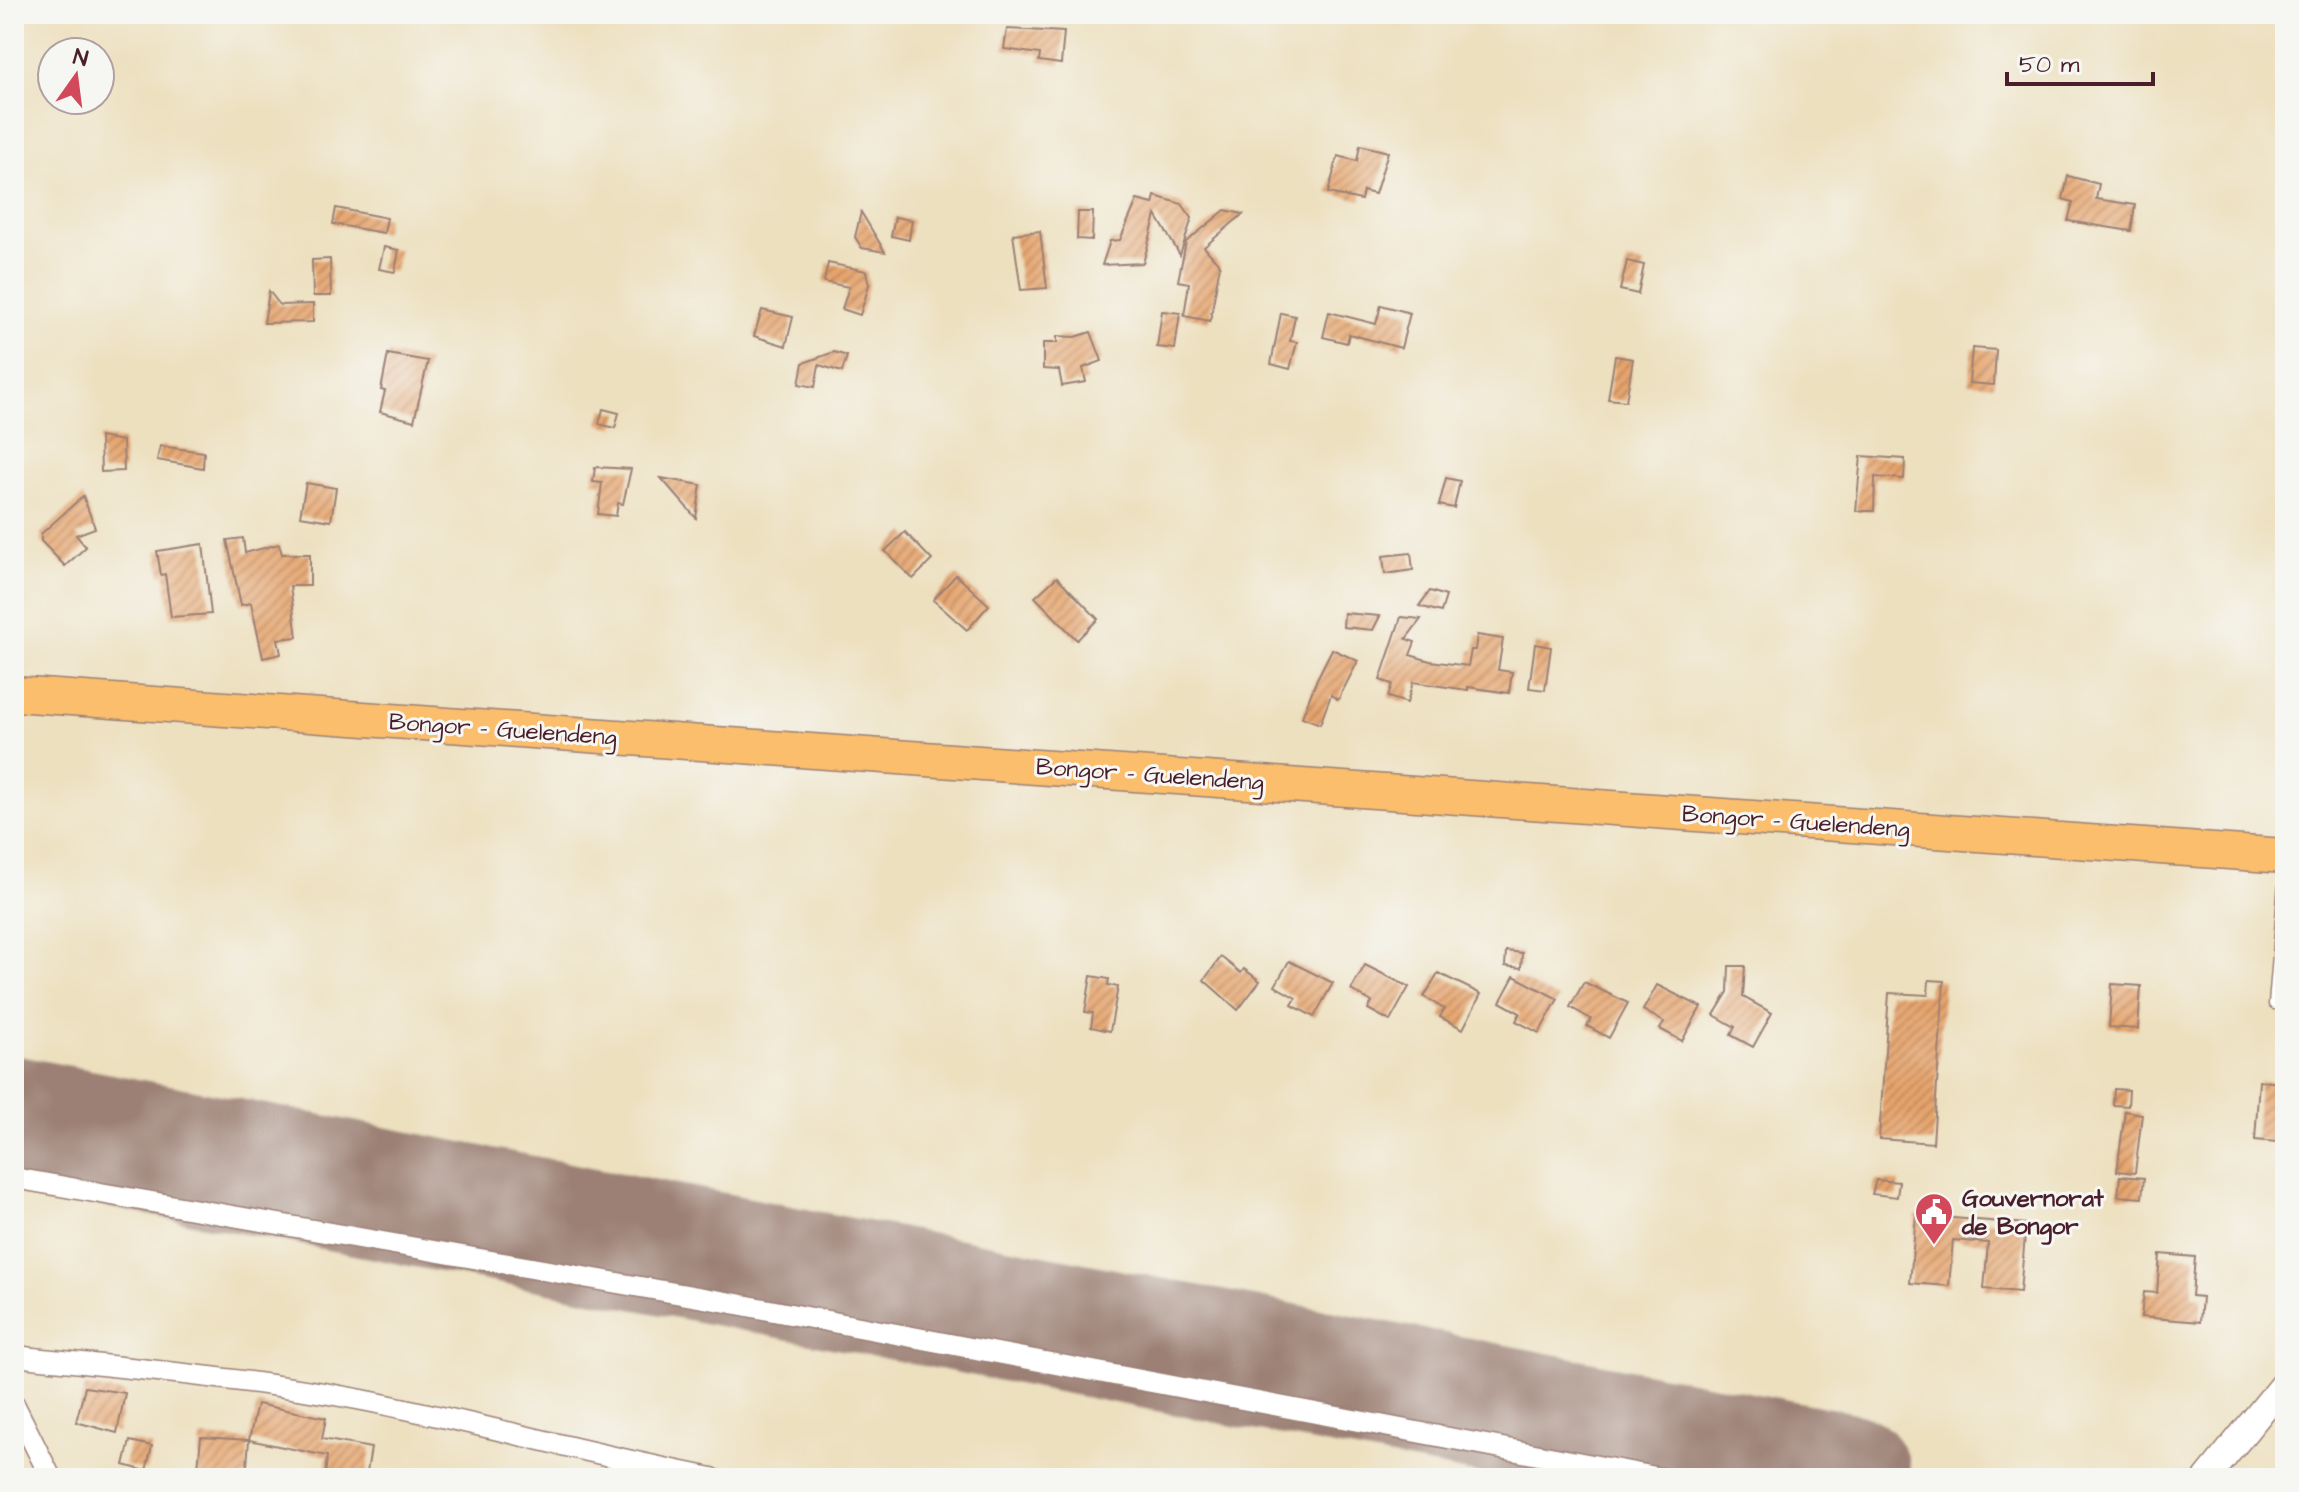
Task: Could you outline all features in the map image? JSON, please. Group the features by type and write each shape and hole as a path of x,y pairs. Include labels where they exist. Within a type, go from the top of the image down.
{"highway":[{"name":"Bongor - Guelendeng","path":"14,694 2285,856"}],"street":[{"path":"14,1178 736,1304 1661,1478"},
{"path":"14,1356 309,1391 712,1478"},
{"path":"2207,1478 2285,1382"},
{"path":"14,1404 51,1478"}],"lane":[{"path":"2274,1004 2285,870"}],"building":[{"path":"1007,29 1064,32 1061,64 1039,61 1040,54 1004,49"},
{"path":"1360,145 1388,152 1375,194 1363,191 1361,200 1328,193 1338,156 1357,161"},
{"path":"2068,176 2099,184 2096,199 2135,205 2131,231 2068,221 2073,202 2063,199"},
{"path":"1155,196 1182,204 1192,218 1180,255 1156,215 1143,263 1102,265 1110,241 1120,240 1137,200 1153,204"},
{"path":"336,208 387,218 384,233 333,224"},
{"path":"1225,210 1243,214 1204,247 1220,265 1210,321 1184,316 1189,283 1178,281 1186,242"},
{"path":"861,212 885,252 862,248 855,237"},
{"path":"1078,212 1093,212 1092,240 1077,239"},
{"path":"895,217 912,220 909,240 891,236"},
{"path":"1040,231 1047,288 1021,290 1013,234"},
{"path":"384,247 399,250 395,272 379,269"},
{"path":"330,259 331,296 313,296 312,260"},
{"path":"1627,261 1644,265 1638,294 1620,290"},
{"path":"828,263 866,271 869,285 860,315 842,309 849,287 824,282"},
{"path":"269,291 280,305 313,304 313,322 264,323"},
{"path":"1381,305 1410,313 1401,348 1349,334 1347,343 1323,337 1329,312 1376,324"},
{"path":"762,310 793,317 786,346 754,336"},
{"path":"1162,311 1180,313 1175,349 1157,347"},
{"path":"1281,313 1295,316 1290,341 1297,342 1290,369 1271,364"},
{"path":"1091,332 1102,361 1083,368 1086,382 1062,386 1059,370 1043,369 1043,343 1057,343 1057,336 1075,337"},
{"path":"1972,348 1996,350 1994,385 1969,383"},
{"path":"834,352 847,356 842,372 819,365 815,387 799,384 803,363"},
{"path":"388,354 428,361 414,421 380,412"},
{"path":"1615,356 1633,359 1626,401 1608,399"},
{"path":"603,409 619,413 615,428 599,424"},
{"path":"100,437 123,441 124,471 101,472"},
{"path":"160,446 204,452 203,468 157,460"},
{"path":"1861,456 1905,459 1904,479 1875,477 1874,511 1856,511"},
{"path":"595,467 631,469 623,504 618,503 616,516 598,514 602,483 593,482"},
{"path":"661,478 701,485 696,518"},
{"path":"1446,478 1460,481 1454,508 1439,505"},
{"path":"306,483 336,488 331,521 300,516"},
{"path":"83,496 95,528 76,535 86,547 65,566 41,541 41,534"},
{"path":"905,532 932,560 913,579 885,551"},
{"path":"243,538 245,553 279,544 282,554 310,554 310,586 290,586 297,637 278,639 281,654 263,658 251,603 241,605 227,540"},
{"path":"203,544 211,614 171,617 165,574 161,575 157,551"},
{"path":"1411,553 1413,570 1385,574 1383,556"},
{"path":"956,575 989,605 967,630 933,600"},
{"path":"1057,577 1098,619 1077,640 1035,597"},
{"path":"1430,591 1446,596 1441,612 1419,606"},
{"path":"1344,613 1380,616 1373,630 1343,627"},
{"path":"1401,617 1421,619 1406,639 1415,642 1410,655 1430,661 1468,666 1477,635 1503,639 1498,670 1512,672 1509,693 1413,682 1407,703 1388,697 1392,684 1380,680"},
{"path":"1535,644 1551,647 1545,690 1529,688"},
{"path":"1332,649 1358,661 1338,700 1331,695 1320,724 1302,717"},
{"path":"1506,951 1522,953 1521,968 1505,966"},
{"path":"1221,957 1241,973 1244,969 1260,981 1238,1010 1204,980"},
{"path":"1289,961 1333,983 1314,1017 1292,1005 1296,998 1275,986"},
{"path":"1365,965 1409,987 1390,1021 1368,1009 1372,1002 1351,990"},
{"path":"1729,966 1745,966 1743,997 1772,1013 1753,1047 1731,1035 1735,1027 1714,1015 1728,992"},
{"path":"1438,973 1481,994 1463,1029 1440,1017 1444,1009 1424,997"},
{"path":"1091,976 1109,979 1108,985 1118,987 1110,1031 1091,1027 1093,1013 1085,1012"},
{"path":"1514,976 1558,999 1539,1033 1516,1021 1520,1013 1500,1002"},
{"path":"1929,980 1944,981 1933,1143 1879,1139 1889,993 1928,995"},
{"path":"1584,982 1628,1003 1609,1038 1587,1026 1591,1019 1570,1007"},
{"path":"2112,984 2141,986 2138,1029 2109,1027"},
{"path":"1657,985 1701,1007 1682,1041 1660,1029 1664,1022 1643,1010"},
{"path":"2259,1081 2285,1083 2285,1131 2278,1131 2277,1142 2255,1140"},
{"path":"2114,1089 2129,1090 2128,1106 2113,1105"},
{"path":"2125,1111 2142,1114 2135,1173 2117,1171"},
{"path":"2120,1176 2144,1178 2142,1198 2118,1196"},
{"path":"1876,1180 1899,1182 1897,1197 1872,1194"},
{"path":"1916,1215 2026,1224 2020,1292 1984,1289 1988,1243 1953,1240 1949,1286 1910,1283"},
{"path":"2160,1254 2195,1257 2192,1296 2202,1297 2200,1322 2141,1317 2144,1292 2157,1293"},
{"path":"85,1387 125,1393 117,1433 76,1422"},
{"path":"257,1404 326,1418 322,1439 371,1448 366,1478 325,1478 327,1456 249,1440"},
{"path":"201,1437 249,1440 246,1478 197,1478"},
{"path":"130,1441 152,1446 146,1471 124,1465"}],"runway":[{"path":"14,1122 1845,1478"}],"place":[{"name":"Gouvernorat de Bongor","path":"1934,1246"}]}
